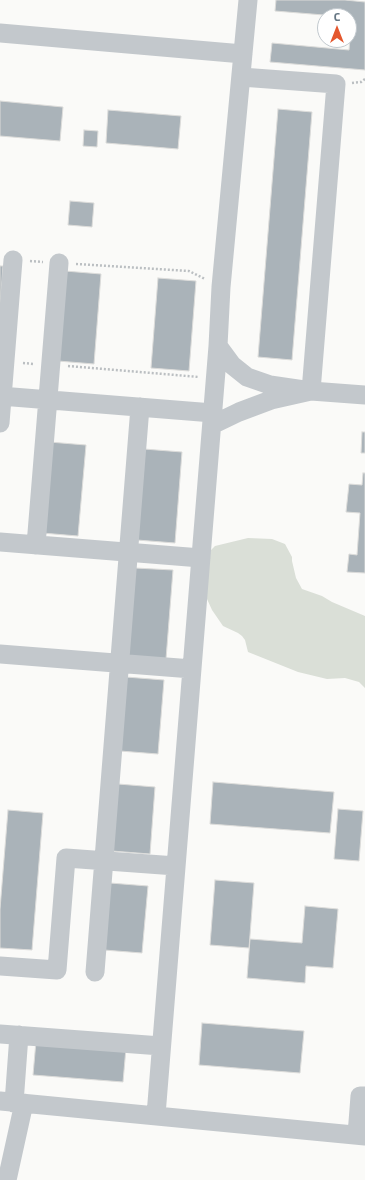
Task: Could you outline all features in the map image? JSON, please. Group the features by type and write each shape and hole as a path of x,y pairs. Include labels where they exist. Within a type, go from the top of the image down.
{"street":[{"path":"156,1115 216,378 221,287 248,0"},
{"path":"0,33 243,54"},
{"path":"241,77 336,84 311,391"},
{"path":"0,423 13,260"},
{"path":"36,545 59,263"},
{"path":"218,346 232,365 247,377 270,385 311,391 365,394"},
{"path":"1,396 140,407 212,419 239,412 271,400 311,391"},
{"path":"95,972 140,407"},
{"path":"0,542 201,558"},
{"path":"0,654 192,669"},
{"path":"0,966 57,970 66,858 176,866"},
{"path":"0,1034 161,1046"},
{"path":"7,1180 19,1035"},
{"path":"13,1102 361,1135 360,1096 365,1096"}],"path":[{"path":"13,260 189,271 221,287"},
{"path":"5,361 216,378"}],"shaded area":[{"path":"248,538 272,539 285,544 292,557 296,578 302,589 322,596 332,602 365,616 365,688 359,682 345,678 327,679 298,672 248,652 245,640 242,636 223,626 212,610 207,599 205,580 206,555 215,546"}],"building":[{"path":"276,0 345,0 365,2 365,70 270,62 272,43 349,50 349,48 357,48 357,8 317,8 317,14 275,11"},
{"path":"0,101 63,107 60,141 0,136"},
{"path":"278,109 312,112 292,360 258,357"},
{"path":"108,110 181,116 178,149 106,143"},
{"path":"84,130 98,131 97,147 83,146"},
{"path":"70,201 94,203 92,227 68,225"},
{"path":"0,266 3,266 0,309"},
{"path":"65,271 101,274 94,364 58,361"},
{"path":"158,278 196,281 189,371 151,368"},
{"path":"362,432 365,432 365,453 361,453"},
{"path":"49,442 86,445 78,536 42,533"},
{"path":"144,449 182,452 175,543 137,540"},
{"path":"363,473 365,473 365,573 347,572 349,554 357,555 360,513 346,512 349,484 362,485"},
{"path":"135,568 173,570 166,659 128,656"},
{"path":"126,677 164,680 158,754 120,751"},
{"path":"213,782 334,792 330,833 210,824"},
{"path":"118,784 155,787 150,854 112,851"},
{"path":"338,809 363,811 359,861 334,859"},
{"path":"8,810 43,813 32,950 0,948 0,909"},
{"path":"215,880 254,883 249,948 210,945"},
{"path":"110,883 148,886 142,953 104,950"},
{"path":"305,906 338,909 333,968 306,966 305,983 247,978 250,939 302,943"},
{"path":"202,1023 304,1031 300,1073 199,1065"},
{"path":"36,1041 126,1048 123,1082 33,1075"}]}
